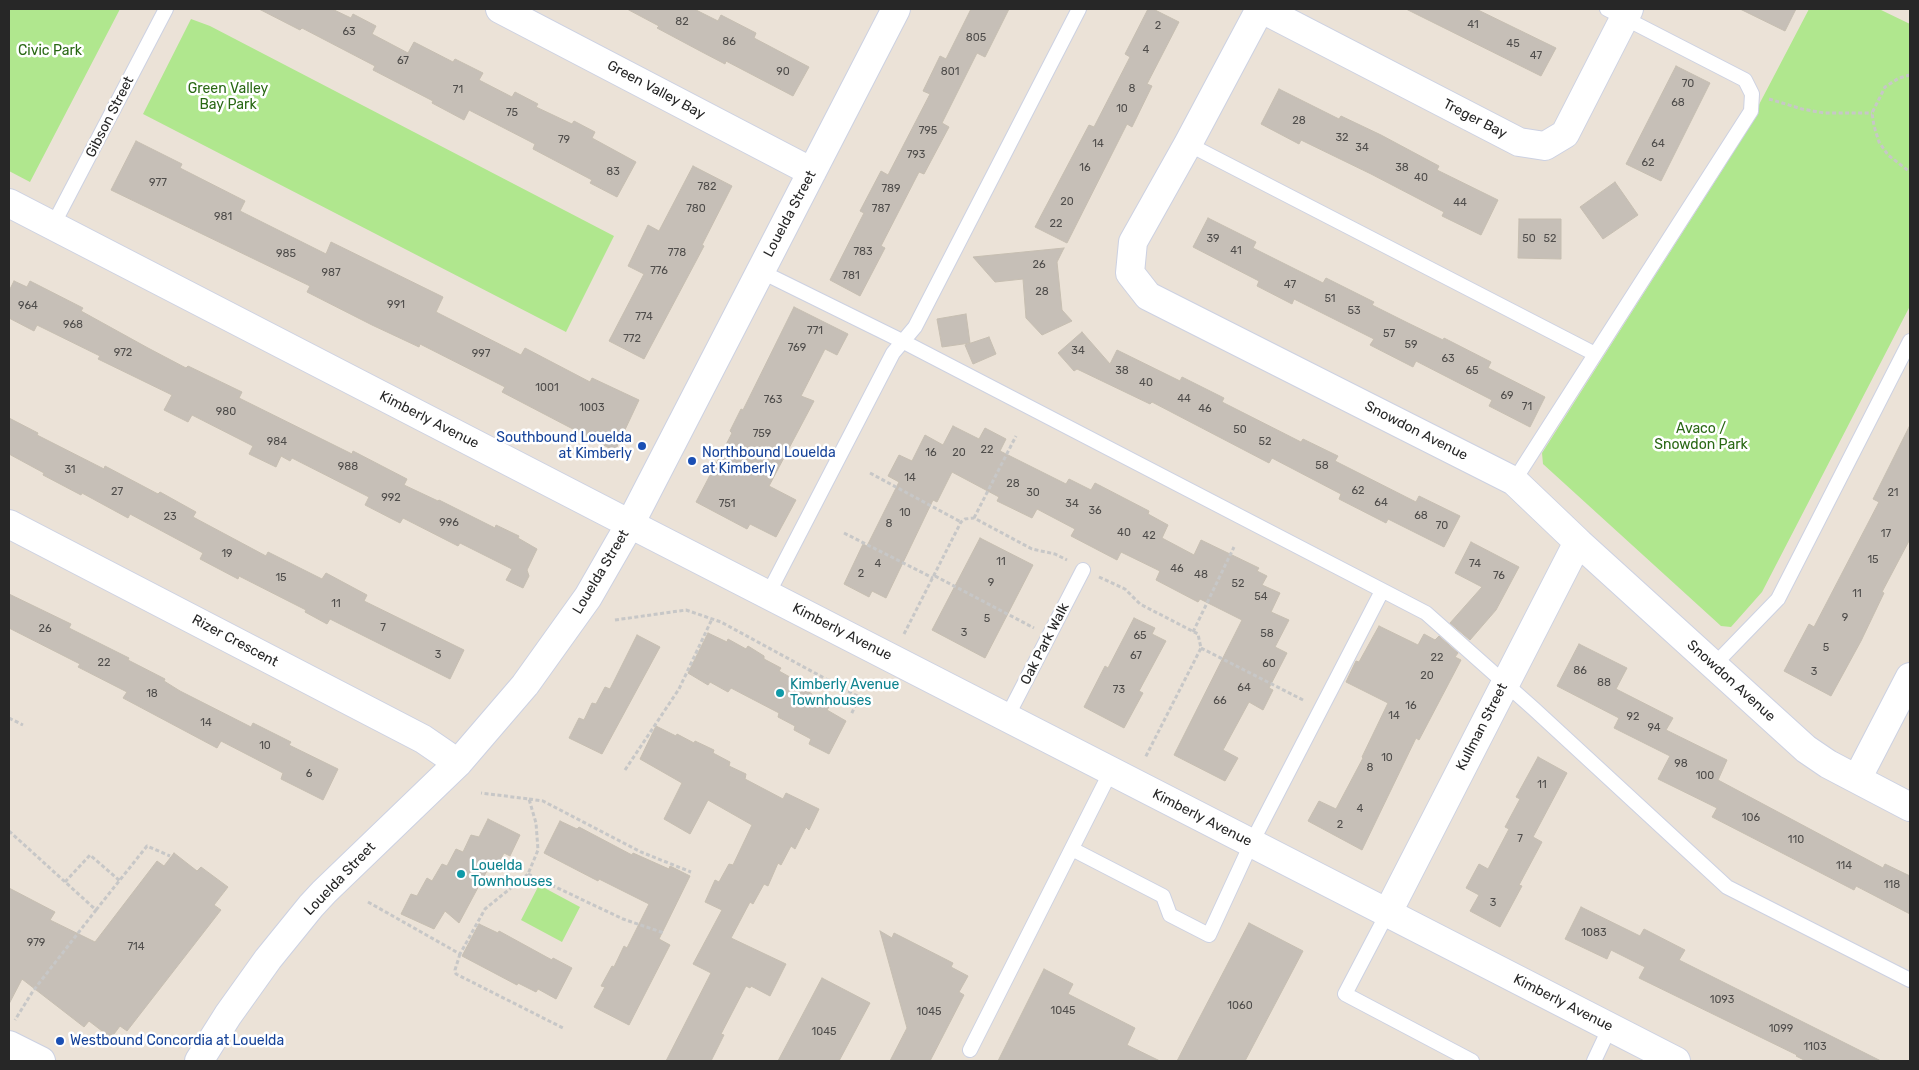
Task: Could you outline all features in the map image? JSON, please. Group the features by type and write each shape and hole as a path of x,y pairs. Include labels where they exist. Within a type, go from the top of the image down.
{"street":[{"name":"Green Valley Bay","path":"500,9 812,172"},
{"name":"Treger Bay","path":"1261,9 1519,142 1545,146 1565,134 1620,12"},
{"name":"Snowdon Avenue","path":"1261,9 1133,242 1130,273 1148,296 1514,481 1578,542 1806,749 1828,764 1910,807"},
{"name":"Louelda Street","path":"199,1061 259,971 311,906 458,763 526,685 588,597 630,524 812,172 888,11"},
{"name":"Kimberly Avenue","path":"9,203 1676,1061"},
{"name":"Rizer Crescent","path":"9,524 423,739 458,763"},
{"name":"Kullman Street","path":"1388,912 1578,542"},
{"path":"1858,779 1910,677"},
{"path":"12,1033 41,1061"}],"lane":[{"name":"Gibson Street","path":"54,225 166,9"},
{"path":"768,594 893,353 915,326 1079,9"},
{"path":"1514,481 1751,111 1752,94 1749,86 1739,76 1620,12"},
{"path":"1188,144 1595,354"},
{"path":"760,271 902,341 1426,613 1727,887 1910,980"},
{"path":"1714,665 1778,599 1910,341"},
{"name":"Oak Park Walk","path":"1007,718 1083,570"},
{"path":"1072,849 1163,896 1170,915 1210,935 1252,844 1382,591"},
{"path":"970,1050 1111,771"},
{"path":"1388,912 1345,994 1472,1061"},
{"path":"1594,1061 1610,1027"}],"path":[{"path":"1910,75 1899,78 1885,87 1872,113 1879,142 1888,155 1910,172"},
{"path":"1752,94 1802,109 1824,113 1872,113"},
{"path":"974,518 1016,436"},
{"path":"870,473 962,522"},
{"path":"844,533 1048,636"},
{"path":"1193,632 1234,547"},
{"path":"615,620 686,610 712,619 858,697 851,715"},
{"path":"625,770 679,689 712,619"},
{"path":"1201,648 1321,709"},
{"path":"9,718 23,725"},
{"path":"481,792 543,801 641,852 691,872"},
{"path":"529,799 536,823 538,850 528,874 485,909 460,954 455,970 456,974 563,1028"},
{"path":"9,831 96,910"},
{"path":"12,1033 33,991 147,846 170,856"},
{"path":"65,882 90,855 120,881"},
{"path":"528,874 623,919 664,933"},
{"path":"368,902 460,954"}],"green space":[{"name":"Civic Park","path":"9,9 120,9 30,182 9,171"},
{"name":"Avaco / Snowdon Park","path":"1809,9 1879,9 1910,24 1910,306 1762,592 1731,627 1721,626 1543,464 1542,453 1723,169"},
{"name":"Green Valley Bay Park","path":"191,19 210,26 614,236 566,332 143,114"},
{"path":"539,885 580,907 562,942 521,920"}],"building":[{"path":"259,9 332,9 351,18 353,14 376,26 372,34 408,53 414,42 453,62 455,59 483,73 479,80 512,97 515,92 538,104 536,107 572,124 574,121 595,132 592,138 636,162 617,197 590,183 592,180 533,149 535,144 469,110 464,120 432,103 433,101 373,70 375,66 302,28 300,30"},
{"path":"627,9 694,9 718,21 721,15 756,33 754,38 809,67 793,96 726,61 725,64 702,52 657,28 659,26"},
{"path":"971,9 1009,9 985,57 977,53 942,123 949,127 924,174 919,172 881,246 885,248 860,296 830,280 864,213 860,211 881,171 888,175 930,94 923,91 940,56 946,59"},
{"path":"1148,9 1153,9 1179,22 1147,84 1152,86 1132,127 1127,124 1067,243 1035,227 1089,125 1094,127 1130,57 1125,54"},
{"path":"1406,9 1476,9 1556,48 1541,76"},
{"path":"1740,9 1796,9 1785,31"},
{"path":"1676,66 1710,83 1661,181 1626,164"},
{"path":"1279,89 1339,119 1341,116 1381,135 1439,166 1437,170 1498,200 1481,235 1442,216 1444,212 1371,174 1301,140 1299,144 1261,124"},
{"path":"136,141 182,164 180,168 245,201 240,211 326,254 331,242 443,297 436,312 521,355 525,348 590,382 592,378 639,400 615,451 502,392 505,387 420,344 419,347 307,292 310,286 111,190"},
{"path":"693,166 732,186 702,245 704,246 644,359 609,341 644,274 628,266 648,225 659,231"},
{"path":"1615,182 1638,215 1603,239 1580,207"},
{"path":"1208,218 1256,242 1253,248 1323,283 1326,278 1374,302 1372,305 1491,362 1488,368 1545,397 1530,427 1489,406 1492,400 1416,361 1413,367 1370,345 1374,339 1294,299 1292,304 1257,286 1259,281 1193,247"},
{"path":"1519,219 1561,219 1561,259 1518,258"},
{"path":"1064,248 1057,262 1062,310 1072,321 1042,335 1026,318 1023,279 995,282 973,257"},
{"path":"14,281 27,287 30,281 83,308 81,311 186,368 188,366 242,392 239,398 352,454 353,451 407,479 404,485 495,528 496,525 519,536 518,538 537,549 527,570 529,576 523,588 506,580 512,569 460,543 458,546 403,518 400,523 365,505 369,497 292,458 290,461 281,456 276,467 249,454 253,446 192,415 188,422 164,410 172,395 98,359 100,356 37,325 34,331 9,318 9,291"},
{"path":"794,307 848,334 837,355 825,349 801,396 814,401 769,486 796,500 776,537 750,524 747,529 696,502 732,433 730,431 741,409 743,410"},
{"path":"966,314 970,343 942,347 937,319"},
{"path":"1082,332 1110,364 1117,350 1180,381 1182,377 1224,398 1222,402 1301,442 1303,439 1338,456 1335,461 1416,502 1419,496 1460,516 1444,547 1388,519 1386,523 1339,499 1341,494 1272,458 1269,463 1152,402 1150,404 1077,369 1074,371 1058,353"},
{"path":"989,337 996,354 973,364 965,345"},
{"path":"9,418 38,433 37,435 104,469 105,466 158,494 160,492 196,512 193,517 266,556 268,552 322,579 326,573 367,595 364,601 464,650 450,679 330,619 327,624 305,612 306,610 239,576 238,579 200,559 203,553 130,514 128,518 82,493 81,495 43,475 44,473 9,454"},
{"path":"1910,425 1910,539 1882,592 1884,593 1861,641 1831,696 1784,671 1809,624 1814,627 1879,502 1873,499"},
{"path":"953,426 979,439 985,428 1006,439 1000,451 1066,484 1069,479 1091,490 1095,483 1149,511 1148,514 1168,525 1162,538 1194,555 1201,540 1259,568 1257,571 1267,576 1262,585 1280,593 1271,612 1289,620 1275,647 1287,653 1269,688 1273,690 1263,710 1249,702 1223,750 1238,758 1225,781 1174,755 1242,620 1200,599 1198,602 1156,580 1160,571 1121,552 1117,560 1071,536 1075,529 1037,509 1032,518 997,501 999,497 952,472 937,502 933,500 886,598 872,591 869,597 844,584 863,544 867,546 899,482 888,476 899,455 912,461 925,435 943,445"},
{"path":"980,538 1033,565 985,658 932,630"},
{"path":"1471,542 1519,567 1496,610 1470,640 1450,623 1482,587 1455,573"},
{"path":"9,594 71,624 69,628 129,658 128,660 165,679 164,681 180,691 251,727 253,723 291,742 289,745 338,769 323,800 281,779 283,773 221,741 217,748 123,698 127,692 78,667 80,664 9,628"},
{"path":"1134,618 1155,628 1152,634 1166,641 1139,691 1143,693 1124,728 1084,707 1105,666 1108,668"},
{"path":"1379,626 1418,645 1424,634 1435,640 1439,636 1458,653 1455,657 1461,660 1419,740 1416,738 1362,850 1308,821 1319,801 1336,809 1363,758 1388,703 1346,682 1356,661 1359,662"},
{"name":"Kimberly Avenue Townhouses","path":"708,633 727,642 728,639 746,649 748,646 764,656 764,659 781,668 779,671 797,681 796,684 812,694 811,697 829,707 827,710 846,721 829,754 809,744 811,739 794,730 795,726 778,717 779,713 731,688 728,692 710,682 708,685 688,673"},
{"path":"637,635 660,647 602,754 569,738 579,718 584,720 592,703 596,704 605,687 610,689"},
{"path":"1579,644 1627,668 1616,689 1673,718 1666,730 1727,760 1718,780 1883,868 1885,864 1910,876 1910,914 1856,886 1854,890 1712,817 1717,808 1658,779 1670,756 1614,728 1619,718 1557,686"},
{"path":"656,726 676,736 677,734 694,743 695,741 714,750 713,753 730,762 729,766 746,774 745,779 783,799 786,793 819,809 809,830 806,827 795,849 791,846 781,865 778,863 768,886 764,884 753,904 750,902 731,938 786,964 770,996 751,986 750,988 746,986 721,1034 724,1035 711,1061 666,1061 711,973 693,964 722,910 705,902 715,880 719,882 729,864 733,865 752,825 708,800 690,834 664,819 682,783 640,759"},
{"path":"1538,757 1567,773 1533,837 1542,842 1519,885 1522,886 1500,927 1470,911 1479,895 1466,888 1479,864 1488,869 1509,829 1505,827 1520,799 1516,797"},
{"name":"Louelda Townhouses","path":"488,819 520,835 510,856 504,853 495,870 489,867 459,923 445,911 434,929 401,914 411,894 417,896 427,878 432,881 442,864 447,866 456,849 463,852 471,835 479,837"},
{"path":"560,821 577,829 579,827 632,855 633,853 669,869 670,866 690,876 659,939 670,945 629,1025 594,1007 605,987 601,986 612,966 614,967 624,946 627,948 649,904 599,879 598,881 544,853"},
{"path":"174,853 197,871 201,867 228,887 214,905 221,910 127,1031 120,1026 111,1038 89,1021 84,1027 22,979 9,1004 9,888 55,912 50,920 95,942 157,861 164,866"},
{"path":"1581,907 1640,936 1644,929 1685,950 1679,960 1881,1061 1806,1061 1639,978 1645,967 1611,950 1607,959 1565,939"},
{"path":"1249,923 1303,951 1245,1061 1177,1061"},
{"path":"479,924 498,933 499,931 552,960 553,958 572,968 556,999 538,989 536,992 518,983 517,985 462,956"},
{"path":"880,931 892,938 894,933 953,963 951,967 968,976 959,992 964,995 930,1061 890,1061 907,1028"},
{"path":"1044,969 1073,984 1068,994 1135,1028 1127,1045 1160,1061 998,1061"},
{"path":"822,978 870,1003 839,1061 778,1061"}],"place":[{"name":"Southbound Louelda at Kimberly","path":"642,446"},
{"name":"Northbound Louelda at Kimberly","path":"692,461"},
{"name":"Kimberly Avenue Townhouses","path":"780,693"},
{"name":"Louelda Townhouses","path":"461,874"},
{"name":"Westbound Concordia at Louelda","path":"60,1041"}]}
